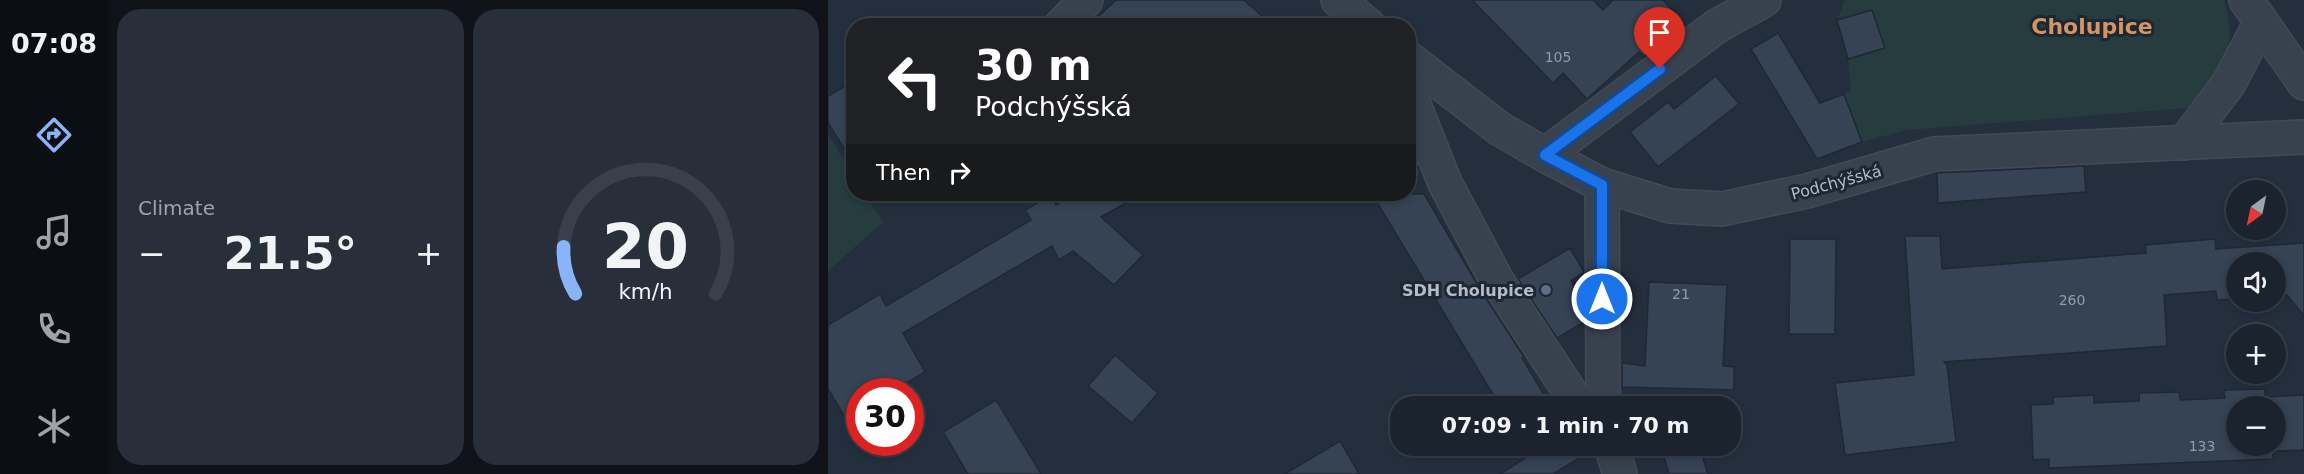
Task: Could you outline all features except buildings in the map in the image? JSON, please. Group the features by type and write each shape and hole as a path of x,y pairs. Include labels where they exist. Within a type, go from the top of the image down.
{"street":[{"path":"1069,18 1086,0"},
{"path":"1338,0 1359,18"},
{"path":"1545,155 1717,26 1764,0"},
{"path":"2254,11 2304,83"},
{"path":"2184,143 2229,83 2254,11"},
{"name":"Podchýšská","path":"1416,64 1500,129 1545,155 1602,185 1670,206 1722,209 1807,191 1934,154 2304,137"},
{"path":"1416,110 1445,183 1496,279 1572,396"},
{"path":"1602,185 1604,396"}],"green space":[{"path":"1845,0 2224,0 2230,36 2229,49 2220,72 2187,108 1906,130 1862,142 1844,94 1851,91 1848,59 1885,47 1872,10 1837,20"},
{"path":"828,134 846,164 846,201 870,201 883,222 828,271"}],"place":[{"name":"SDH Cholupice","path":"1546,290"}],"district":[{"name":"Cholupice","path":"2092,26"}],"route":[{"path":"1602,299 1602,185 1545,155 1660,69"}]}
